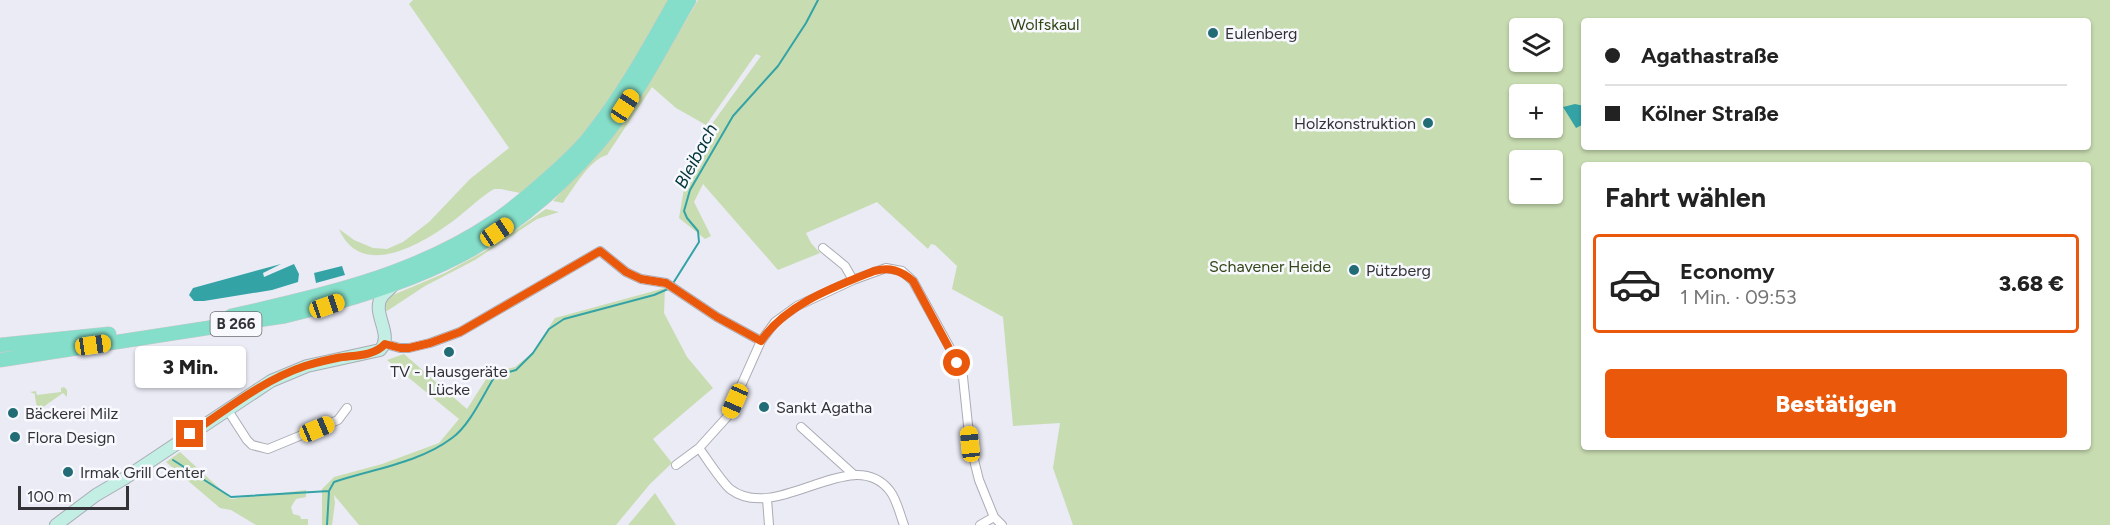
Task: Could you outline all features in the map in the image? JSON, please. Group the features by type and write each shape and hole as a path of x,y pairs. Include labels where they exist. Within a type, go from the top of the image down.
{"main road":[{"name":"B 266","path":"0,345 117,334 223,318 328,294 369,282 469,237 535,190 591,135 639,63 676,0"},
{"name":"B 266","path":"0,360 285,316 327,306 447,262 481,243 529,208 596,146 615,122 645,75 689,0"}],"street":[{"path":"823,248 845,266 853,280"},
{"path":"385,344 409,348 460,332 600,251 633,277 669,285 717,317 761,341"},
{"path":"676,465 699,448 728,417 761,341 775,322 797,306 853,280 886,268 902,271 913,281 951,350 963,377 970,444 980,480 994,517 1002,525"},
{"path":"56,525 96,495 271,381 290,372 336,358 380,350 386,338 378,308 382,296 396,282"},
{"path":"227,409 246,440 252,445 268,449 338,420 347,408"},
{"path":"801,427 853,474 882,483 891,492 904,525"},
{"path":"699,448 730,489 746,496 779,498 809,486 853,474"},
{"path":"767,499 769,525"},
{"path":"980,525 994,517"}],"green space":[{"path":"413,0 669,0 605,105 566,152 544,174 520,193 494,189 452,222 420,242 389,254 374,255 360,252 348,244 339,229 354,240 373,248 387,249 403,242 429,222 470,179 509,148 409,4"},
{"name":"Schavener Heide","path":"698,0 2110,0 2110,525 1073,525 1053,468 1060,423 1013,426 1003,317 952,289 957,266 935,245 931,244 928,249 877,202 806,233 820,253 778,270 703,184 694,202 711,236 705,239 679,218 685,183 709,128 761,56 756,54 706,125 676,108 652,87 607,155 588,168 563,203 553,201 607,142 648,84"},
{"path":"546,209 559,212 537,219 475,260 425,286 387,311 385,310 387,300 393,295 445,273 485,251"},
{"path":"665,288 664,313 687,357 713,388 653,439 672,463 650,484 616,525 359,525 334,495 332,525 322,525 322,489 334,477 382,464 439,443 459,419 387,360 404,354 467,409 490,373 515,367 532,353 555,318"},
{"path":"64,387 67,390 67,397 63,393 39,410 41,414 34,418 33,414 38,413 35,394 30,392 36,391 37,395 61,392 61,388"},
{"path":"180,452 231,499 306,490 306,497 296,499 291,507 293,514 300,516 301,519 308,519 308,525 256,525 231,510 220,508 166,462"},
{"path":"655,493 676,525 628,525"}],"water":[{"path":"1575,104 1581,105 1581,126 1576,128 1563,107"},
{"path":"281,264 263,273 264,277 294,264 299,274 298,282 272,290 204,301 194,301 189,295 193,288"},
{"path":"342,266 345,275 316,283 314,273"}],"waterway":[{"name":"Bleibach","path":"672,285 699,242 698,231 684,211 690,190 733,116 778,66 818,0"},
{"name":"Bleibach","path":"327,525 329,491 334,482 425,454 452,438 470,418 495,376 516,370 533,353 549,329 564,319 654,295 668,289"},
{"path":"173,460 231,497 329,491"}],"place":[{"name":"Eulenberg","path":"1213,33"},
{"name":"Holzkonstruktion","path":"1428,123"},
{"name":"Pützberg","path":"1354,270"},
{"name":"TV - Hausgeräte Lücke","path":"449,352"},
{"name":"Sankt Agatha","path":"764,407"},
{"name":"Bäckerei Milz","path":"13,413"},
{"name":"Flora Design","path":"15,437"},
{"name":"Irmak Grill Center","path":"68,472"}],"route":[{"path":"190,434 271,381 290,372 336,358 380,350 385,344 409,348 460,332 600,251 633,277 666,283 717,317 761,341 775,322 797,306 874,271 886,268 902,271 913,281 957,363"}],"park label":[{"name":"Wolfskaul","path":"1045,24"}]}
